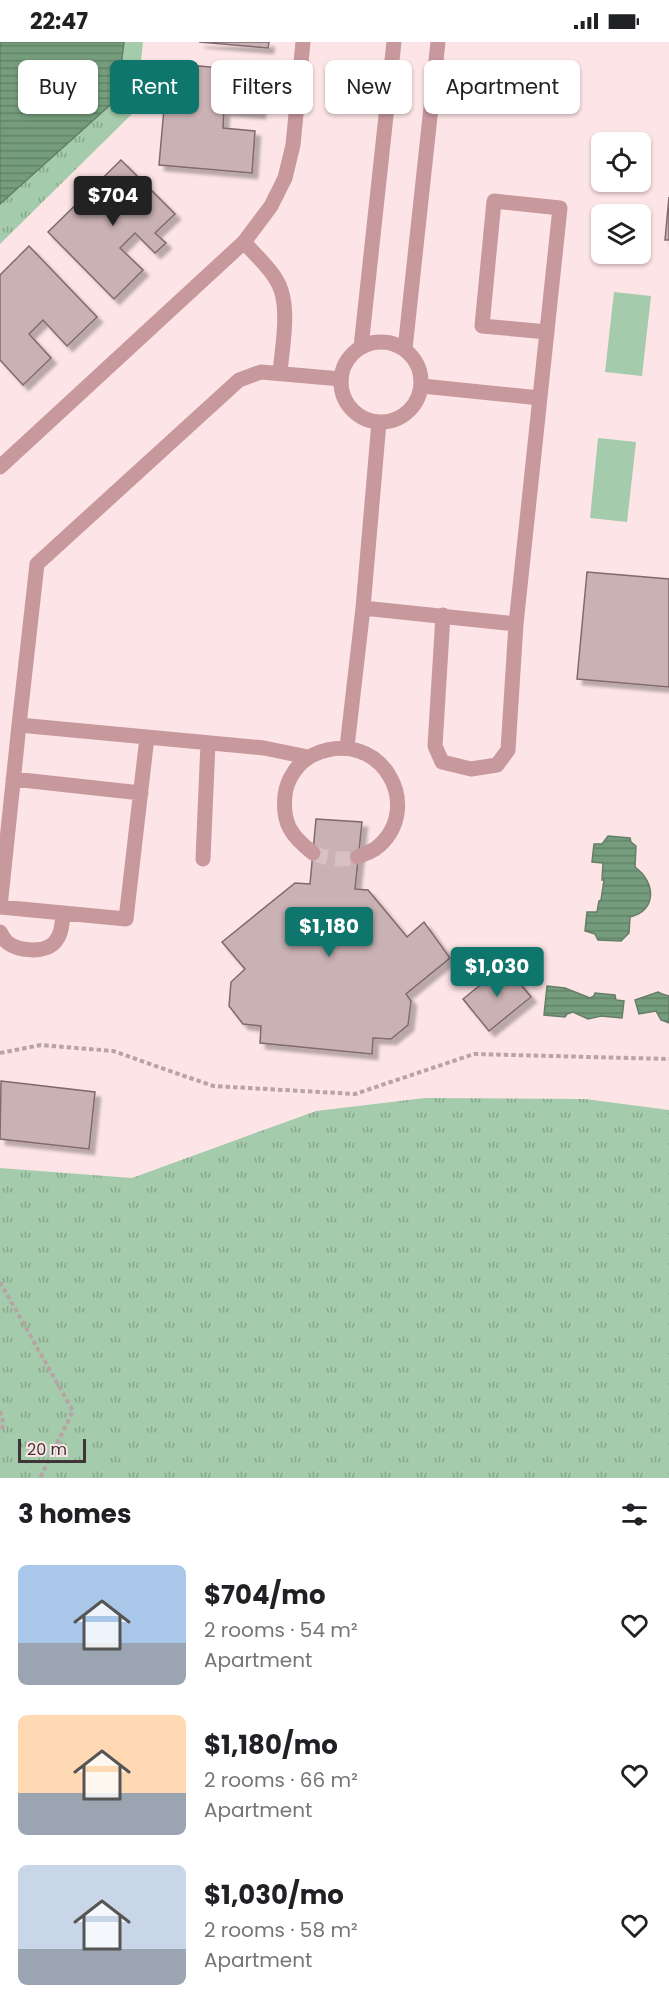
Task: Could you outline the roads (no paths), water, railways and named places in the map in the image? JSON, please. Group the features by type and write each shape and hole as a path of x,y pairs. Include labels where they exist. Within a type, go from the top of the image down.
{"lane":[{"path":"0,466 244,242 271,206 285,177 293,145 303,42"},
{"path":"361,347 394,42"},
{"path":"405,349 438,42"},
{"path":"443,615 435,746 442,762 471,769 497,765 508,750 516,624 547,332 560,208 494,201 482,326 547,332"},
{"path":"244,242 274,277 281,290 285,320 280,373"},
{"path":"372,343 395,344 405,349 418,365 422,386 416,403 403,417 391,422 379,423 361,416 347,403 342,392 341,379 344,366 351,355 361,347 372,343"},
{"path":"0,915 5,810 13,779 37,564 239,380 261,372 341,379"},
{"path":"422,386 540,398"},
{"path":"347,747 363,608 379,423"},
{"path":"363,608 516,624"},
{"path":"19,725 264,748 308,757"},
{"path":"0,907 126,919 147,737"},
{"path":"203,859 208,743"},
{"path":"313,853 298,841 288,827 284,808 286,788 294,771 308,757 326,749 347,747 364,752 378,761 396,789 397,806 394,823 386,838 374,850 358,857"},
{"path":"13,779 141,793"},
{"path":"0,932 6,942 16,947 32,950 44,949 53,944 61,932 63,913"}],"tunnel":[{"path":"313,853 335,859 358,857"}]}
